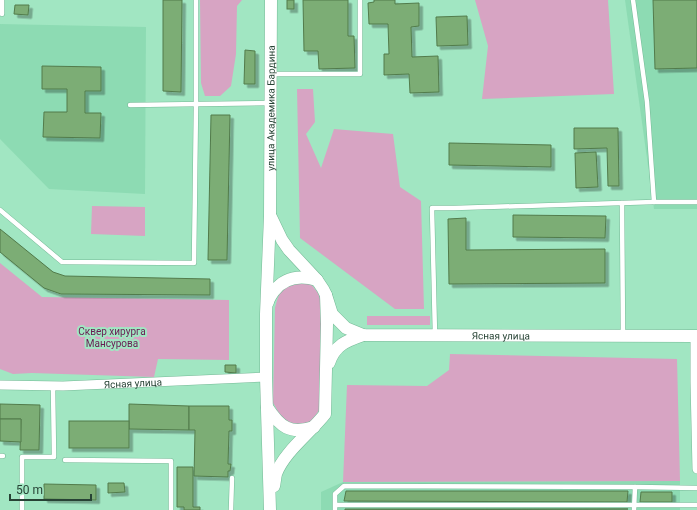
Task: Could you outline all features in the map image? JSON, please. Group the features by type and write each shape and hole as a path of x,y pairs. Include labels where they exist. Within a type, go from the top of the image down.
{"street":[{"name":"улица Академика Бардина","path":"270,507 266,377 266,308 270,216 271,0"},
{"name":"улица Академика Бардина","path":"270,216 282,240 289,250 323,289 326,295 328,324 325,414 293,448 280,467 276,474 270,507"},
{"name":"улица Академика Бардина","path":"266,308 269,298 277,288 287,280 305,277 316,280"},
{"name":"Ясная улица","path":"326,295 332,314 346,328 363,336 696,336"},
{"path":"326,372 331,356 336,349 343,343 363,336"},
{"path":"696,336 695,382 697,469"},
{"name":"Ясная улица","path":"0,385 53,386 266,377"},
{"path":"267,407 273,417 280,424 289,429 306,430 314,427"}],"lane":[{"path":"2,0 2,14"},
{"path":"0,210 62,262 194,264 196,0"},
{"path":"270,74 360,74 360,0"},
{"path":"632,0 647,102 654,202"},
{"path":"130,105 270,103"},
{"path":"435,336 432,208 697,202"},
{"path":"622,203 622,336"},
{"path":"22,510 22,457 54,457 53,386"},
{"path":"65,460 171,461 171,510"},
{"path":"231,510 232,478"},
{"path":"697,488 344,486 335,494 335,507 634,508 697,505"},
{"path":"634,508 635,487"}],"shaded area":[{"path":"625,0 697,0 697,209 654,209"},
{"path":"0,24 146,27 145,194 49,189 0,139"},
{"path":"680,481 680,510 321,510 321,492 343,482"}],"green space":[{"path":"200,0 242,0 237,6 236,54 231,86 220,96 205,96 201,83"},
{"path":"475,0 608,0 614,94 482,99 488,46"},
{"path":"297,89 313,89 315,122 306,134 321,168 334,129 393,134 400,187 421,201 424,309 395,309 300,238"},
{"path":"92,206 145,207 145,236 91,234"},
{"name":"Сквер хирурга Мансурова","path":"0,263 42,297 229,300 229,360 158,359 154,377 32,373 13,374 0,369"},
{"path":"294,281 311,284 318,293 322,304 320,409 311,421 303,425 295,425 284,419 273,403 275,308 281,292"},
{"path":"367,316 430,316 430,325 367,325"},
{"path":"450,354 677,359 680,481 343,482 347,385 427,386 449,370"}],"building":[{"path":"163,0 182,0 181,92 163,91"},
{"path":"287,0 294,0 294,9 287,9"},
{"path":"303,0 348,0 348,36 354,36 355,68 319,69 318,51 304,51"},
{"path":"374,0 395,0 395,4 419,3 419,26 411,27 412,57 438,56 439,92 410,93 409,74 384,75 384,54 389,54 388,24 369,24 368,3 374,2"},
{"path":"653,0 697,0 697,68 655,69"},
{"path":"15,5 29,5 28,15 14,14"},
{"path":"467,16 468,45 437,46 436,17"},
{"path":"245,50 255,51 255,84 244,84"},
{"path":"42,66 101,67 101,91 85,91 85,113 101,113 100,138 43,137 44,112 67,112 67,89 42,89"},
{"path":"211,115 230,115 227,260 208,260"},
{"path":"574,128 618,128 619,186 608,186 607,148 574,149"},
{"path":"449,143 551,145 551,167 449,165"},
{"path":"596,152 598,187 576,188 575,153"},
{"path":"513,215 606,216 605,238 513,237"},
{"path":"466,218 466,250 605,249 605,283 449,284 448,219"},
{"path":"0,229 53,272 65,276 210,279 210,295 61,294 44,288 0,252"},
{"path":"225,365 236,365 236,373 225,372"},
{"path":"0,404 40,405 39,450 20,450 21,419 0,419"},
{"path":"129,404 189,406 189,430 129,429"},
{"path":"189,406 229,406 229,420 232,420 232,431 229,431 228,464 231,464 230,471 228,471 228,477 194,476 195,430 189,430"},
{"path":"0,419 21,419 21,442 0,441"},
{"path":"69,421 129,421 129,448 69,448"},
{"path":"177,467 193,467 193,507 200,507 200,510 184,510 184,507 177,507"},
{"path":"108,483 124,483 125,492 108,493"},
{"path":"44,484 96,485 96,500 44,499"},
{"path":"346,491 628,491 627,502 344,501"},
{"path":"641,492 672,492 672,502 640,502"},
{"path":"345,509 628,509 345,510"}]}
